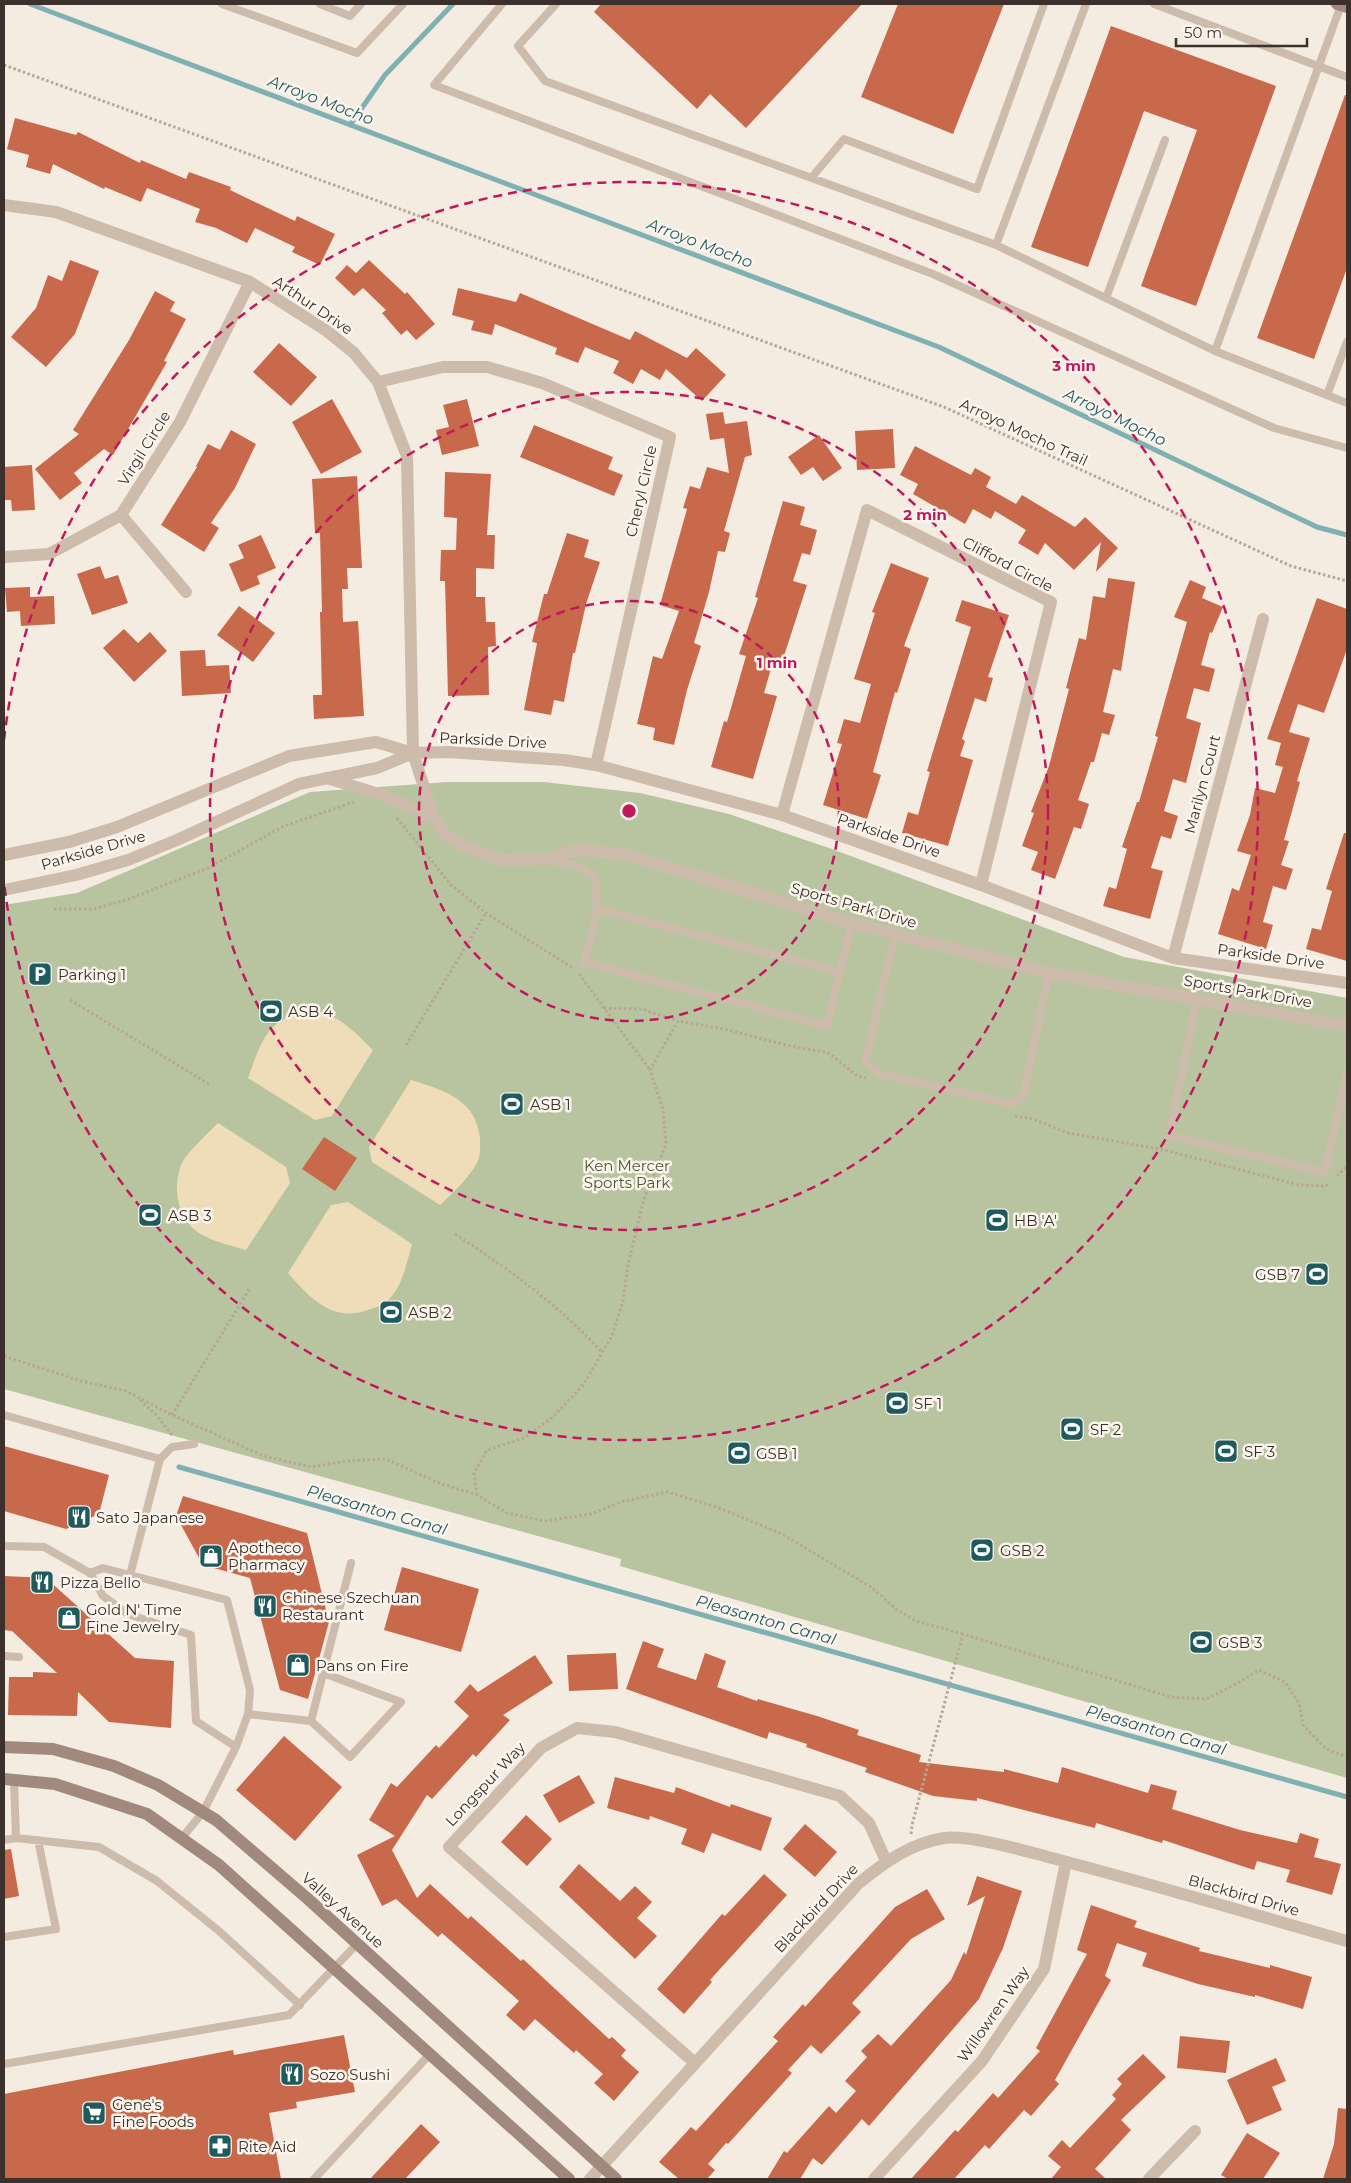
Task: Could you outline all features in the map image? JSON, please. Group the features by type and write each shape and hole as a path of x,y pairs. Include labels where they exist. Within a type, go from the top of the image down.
{"main road":[{"name":"Valley Avenue","path":"4,1747 52,1749 114,1766 158,1785 216,1820 357,1944 616,2179"},
{"path":"9,1780 55,1784 146,1814 219,1865 569,2179"}],"street":[{"name":"Arthur Drive","path":"4,205 56,212 250,282 327,331 354,353 378,382 407,456 413,753"},
{"name":"Virgil Circle","path":"4,557 49,554 121,515 180,422 250,282"},
{"name":"Cheryl Circle","path":"378,382 443,368 487,367 542,383 670,437 596,765"},
{"name":"Clifford Circle","path":"782,815 867,510 1051,602 981,885"},
{"path":"121,515 186,592"},
{"name":"Marilyn Court","path":"1173,958 1263,619"},
{"name":"Parkside Drive","path":"4,854 69,842 117,826 289,756 376,742 413,753 448,752 564,760 596,765 782,815 981,885 1173,958 1347,983"},
{"name":"Parkside Drive","path":"4,890 76,875 128,860 177,840 299,784 377,768 413,753"},
{"name":"Sports Park Drive","path":"413,753 434,818 445,834 463,846 487,857 502,860 544,859 577,850 624,854 852,923 1049,973 1347,1026"},
{"path":"327,778 385,796 434,818"},
{"name":"Longspur Way","path":"695,2063 449,1847 541,1748 577,1728 614,1732 840,1796 869,1822 886,1861"},
{"name":"Blackbird Drive","path":"590,2179 858,1884 886,1861 911,1849 945,1838 989,1842 1347,1941"},
{"name":"Willowren Way","path":"874,2179 982,2061 1044,1969 1066,1862"},
{"path":"1149,2179 1195,2131"}],"lane":[{"path":"222,4 357,53 403,4"},
{"path":"320,4 350,16 361,4"},
{"path":"502,4 434,85 933,274 1274,428 1347,448"},
{"path":"556,4 518,46 545,81 996,245 1215,351 1347,403"},
{"path":"812,177 844,139 977,189 1044,4"},
{"path":"996,245 1086,4"},
{"path":"1154,4 1347,77"},
{"path":"1215,351 1342,5"},
{"path":"1106,298 1165,140"},
{"path":"1327,395 1347,342"},
{"path":"544,859 574,865 595,877 598,909 584,962 827,1026 852,923"},
{"path":"598,909 840,972"},
{"path":"896,934 865,1061 880,1074 1012,1104 1023,1096 1049,973"},
{"path":"1196,998 1169,1136 1325,1172 1347,1073"},
{"path":"4,1415 160,1459"},
{"path":"130,1575 160,1459 172,1447 194,1444"},
{"path":"4,1546 44,1547 90,1573 103,1596 128,1614 191,1635 196,1721 236,1747"},
{"path":"311,1721 351,1563"},
{"path":"90,1573 103,1568 227,1600 250,1690 248,1714 236,1747 203,1812 181,1839"},
{"path":"4,1656 19,1657"},
{"path":"248,1714 311,1721 350,1757 401,1702 323,1674"},
{"path":"9,1780 16,1838"},
{"path":"4,1840 16,1838 99,1847 157,1881 219,1931 300,2005"},
{"path":"4,1937 56,1928 38,1840"},
{"path":"4,2064 289,2015 357,1944"},
{"path":"314,2179 429,2055"}],"path":[{"name":"Arroyo Mocho Trail","path":"4,65 944,407 1291,566 1347,581"},
{"path":"54,909 94,909 129,899 208,868 289,824 356,802"},
{"path":"395,816 451,885 486,914 550,956 576,970 650,1070 663,1109 666,1144 643,1202 628,1265 624,1301 612,1336 583,1385 552,1418 524,1438 486,1450 474,1473 477,1496"},
{"path":"406,1045 486,914"},
{"path":"70,1000 209,1084"},
{"path":"604,1008 642,1009 678,1021 724,1029 786,1045 828,1053 857,1076 875,1080"},
{"path":"650,1070 678,1021"},
{"path":"1006,1114 1033,1119 1068,1133 1160,1149 1299,1185 1326,1186 1347,1167"},
{"path":"454,1234 513,1272 571,1319 602,1352"},
{"path":"172,1415 250,1288"},
{"path":"4,1356 81,1381 126,1391 172,1415 264,1456 310,1467 348,1461 386,1459 439,1483 477,1496 508,1513 545,1522 591,1514 621,1502 667,1492 714,1506 782,1534 871,1586 896,1609 916,1621 1171,1697 1206,1698 1238,1684 1259,1670 1286,1682 1299,1703 1303,1725 1326,1749 1347,1757"},
{"path":"136,1396 156,1415 180,1445"},
{"path":"911,1849 912,1825 942,1706 963,1634"}],"green space":[{"name":"Ken Mercer Sports Park","path":"447,782 544,782 640,793 729,814 829,848 1124,957 1347,998 1347,1778 620,1566 621,1559 4,1389 4,905 77,893 310,792"}],"sand":[{"path":"307,1011 327,1014 336,1018 373,1050 332,1116 315,1120 248,1078 267,1034 274,1026 293,1015"},
{"path":"411,1080 446,1092 456,1098 472,1114 477,1125 480,1138 478,1161 466,1179 440,1205 372,1162 369,1147"},
{"path":"218,1123 286,1167 290,1183 246,1250 216,1241 199,1233 184,1217 177,1195 177,1184 182,1163 191,1150"},
{"path":"348,1202 412,1244 402,1279 391,1297 377,1307 355,1313 343,1313 322,1305 304,1291 288,1273 331,1205"}],"building":[{"path":"601,4 862,4 746,128 710,94 697,109 594,12"},
{"path":"898,4 1004,4 953,134 861,97"},
{"path":"1111,26 1276,86 1196,306 1141,286 1197,130 1144,111 1088,267 1031,247"},
{"path":"1345,95 1347,95 1347,268 1314,359 1257,338"},
{"path":"15,118 76,135 78,132 140,163 141,160 186,179 189,172 231,187 230,190 295,221 297,216 335,234 320,265 292,252 295,247 255,228 247,243 216,228 195,222 200,209 147,188 141,202 105,187 104,189 53,164 50,174 26,167 29,155 7,149"},
{"path":"70,260 99,271 75,334 46,367 11,337 36,308 48,275 62,281"},
{"path":"369,260 405,294 407,292 435,324 416,340 407,330 401,335 382,313 386,310 363,288 354,296 335,278 347,265 356,273"},
{"path":"458,288 516,302 520,293 630,340 635,331 687,358 696,348 726,375 702,401 666,369 660,380 641,369 633,384 613,373 619,361 585,347 578,363 555,354 557,348 495,324 492,335 471,330 474,321 452,315"},
{"path":"155,291 175,302 170,311 186,319 164,361 167,362 113,455 104,449 74,473 82,483 60,500 35,469 79,434 73,430 129,340"},
{"path":"279,343 317,377 291,406 253,372"},
{"path":"332,399 362,452 321,474 292,422"},
{"path":"467,399 479,446 442,455 436,430 449,427 443,405"},
{"path":"723,412 725,424 747,421 752,455 745,457 724,531 730,533 725,552 718,551 709,592 694,643 701,646 687,690 674,745 653,740 655,728 637,724 653,656 662,659 679,611 660,605 687,509 683,508 690,486 700,489 707,467 729,473 724,438 710,440 706,414"},
{"path":"534,425 613,457 608,469 623,475 614,496 520,457"},
{"path":"893,429 895,468 857,470 855,431"},
{"path":"231,430 256,444 235,488 211,523 219,528 204,552 161,525 197,467 208,444 220,450"},
{"path":"819,435 842,468 823,481 813,467 801,475 788,457"},
{"path":"915,446 971,475 975,468 991,477 986,487 1016,504 1022,495 1075,527 1085,517 1118,548 1096,572 1101,542 1074,570 1045,543 1038,555 1018,543 1026,530 995,511 991,519 973,509 965,524 913,494 918,484 900,475"},
{"path":"32,465 35,510 12,511 11,500 4,500 4,467"},
{"path":"445,472 491,474 487,535 495,535 494,569 476,568 476,597 485,597 486,622 495,622 496,646 488,647 489,695 448,696 445,581 440,581 441,550 456,550 457,518 444,517"},
{"path":"357,476 362,568 347,568 348,589 342,589 343,622 358,621 364,716 314,719 313,695 322,695 320,612 322,612 320,533 315,533 312,479"},
{"path":"783,501 805,507 800,525 817,530 810,555 802,553 793,581 807,585 795,622 780,668 772,665 764,693 777,696 753,779 711,767 724,721 727,722 746,656 739,654 758,598 755,597"},
{"path":"567,533 589,540 584,557 600,562 586,604 575,653 573,653 564,702 554,700 551,715 524,710 537,643 532,642 544,594 547,594"},
{"path":"261,535 276,568 257,576 260,584 241,592 229,564 244,558 238,545"},
{"path":"891,563 929,578 904,646 911,649 897,693 895,692 873,772 881,775 867,819 823,805 842,744 837,743 844,719 860,723 871,684 854,679 875,613 872,612"},
{"path":"100,566 105,579 118,575 128,603 92,615 77,574"},
{"path":"1108,578 1135,582 1121,671 1113,669 1103,712 1115,715 1109,735 1102,733 1094,762 1091,762 1078,800 1089,804 1081,829 1074,827 1055,879 1031,870 1038,852 1022,846 1034,813 1031,812 1049,766 1069,689 1066,688 1079,638 1086,640 1093,596 1105,598"},
{"path":"1190,580 1206,587 1202,598 1223,607 1212,633 1210,632 1201,665 1215,669 1209,692 1194,688 1186,718 1201,723 1186,783 1173,779 1164,811 1178,816 1171,839 1161,836 1151,868 1163,871 1150,919 1103,906 1109,887 1116,889 1127,849 1122,847 1137,802 1139,802 1158,737 1155,736 1187,622 1174,617"},
{"path":"30,587 30,597 54,596 55,624 21,626 20,611 7,612 5,588"},
{"path":"1317,598 1347,609 1347,649 1324,713 1298,704 1289,732 1310,738 1297,781 1300,782 1284,840 1289,841 1281,865 1293,869 1286,890 1273,886 1263,922 1273,925 1266,949 1218,934 1232,888 1239,891 1251,855 1237,851 1250,815 1255,788 1275,793 1283,767 1275,765 1281,743 1267,739"},
{"path":"962,600 1009,615 988,677 993,678 986,702 975,698 962,739 965,741 960,756 973,760 948,846 902,833 908,812 918,815 930,772 927,771 971,627 955,621"},
{"path":"239,606 275,633 253,662 217,635"},
{"path":"124,629 138,643 150,632 167,651 134,682 103,648"},
{"path":"205,650 206,666 229,665 231,693 182,696 180,651"},
{"path":"1344,833 1347,833 1347,961 1306,949 1312,928 1321,930 1332,891 1326,889"},
{"path":"324,1137 357,1158 335,1191 302,1169"},
{"path":"4,1446 109,1475 99,1514 66,1529 4,1511"},
{"path":"183,1496 307,1533 329,1622 308,1699 280,1690 250,1578 203,1565 176,1516"},
{"path":"402,1567 479,1589 461,1652 384,1630"},
{"path":"4,1576 46,1578 135,1658 174,1661 171,1728 109,1722 78,1692 77,1716 8,1715 9,1677 33,1677 33,1672 57,1673 12,1631 4,1630"},
{"path":"643,1641 664,1649 657,1667 696,1680 705,1653 726,1661 717,1687 757,1701 758,1699 859,1730 857,1735 921,1755 919,1762 1004,1772 1004,1769 1058,1783 1062,1767 1148,1793 1151,1784 1177,1791 1172,1809 1240,1830 1297,1843 1300,1833 1319,1839 1314,1857 1341,1864 1332,1895 1286,1882 1290,1870 1257,1861 1254,1870 1163,1840 1162,1843 1096,1823 1095,1828 977,1798 977,1801 933,1796 865,1772 867,1768 806,1747 807,1744 769,1732 767,1739 626,1689"},
{"path":"616,1653 618,1689 569,1691 567,1655"},
{"path":"535,1655 553,1683 503,1715 510,1720 476,1757 473,1754 432,1799 427,1795 392,1850 417,1898 430,1884 468,1919 471,1916 521,1961 523,1959 609,2039 612,2037 626,2050 621,2056 639,2072 614,2101 594,2083 603,2074 576,2050 574,2053 535,2019 524,2031 506,2015 519,2001 442,1933 438,1937 396,1899 382,1906 357,1855 395,1836 369,1820 391,1783 397,1787 436,1745 439,1748 469,1716 454,1702 470,1684 478,1692"},
{"path":"284,1736 342,1787 295,1841 236,1790"},
{"path":"579,1775 595,1803 559,1823 543,1795"},
{"path":"615,1777 674,1793 676,1787 730,1807 731,1804 772,1818 761,1851 712,1833 704,1853 681,1844 687,1829 650,1816 649,1820 607,1808"},
{"path":"526,1815 552,1839 527,1866 501,1842"},
{"path":"805,1824 837,1852 815,1877 783,1849"},
{"path":"11,1849 19,1896 4,1899 4,1850"},
{"path":"579,1864 620,1901 635,1886 652,1902 637,1918 657,1936 635,1959 559,1887"},
{"path":"764,1874 787,1895 710,1980 712,1982 684,2014 657,1989 722,1914 725,1916"},
{"path":"977,1876 1022,1891 1003,1948 979,1999 869,2126 862,2119 822,2165 813,2158 800,2179 767,2179 784,2151 787,2153 829,2106 836,2113 856,2091 845,2081 867,2057 861,2051 878,2034 891,2046 951,1980 964,1952 966,1955 985,1896 967,1906"},
{"path":"927,1889 945,1919 911,1939 852,2003 861,2012 821,2054 811,2045 788,2070 792,2073 708,2164 715,2170 707,2179 679,2179 659,2162 691,2127 696,2131 778,2041 773,2037 803,2004 805,2007 895,1907"},
{"path":"1091,1905 1137,1921 1134,1927 1200,1948 1199,1951 1270,1968 1270,1965 1312,1977 1303,2009 1255,1995 1255,1997 1198,1984 1142,1966 1147,1953 1117,1943 1105,1976 1111,1980 1055,2080 1059,2084 1031,2116 1024,2110 989,2149 985,2145 954,2179 911,2179 955,2130 958,2132 993,2093 998,2098 1040,2051 1036,2048 1087,1954 1077,1950"},
{"path":"344,2035 355,2092 296,2102 297,2108 269,2113 281,2179 4,2179 4,2094 233,2050 234,2055"},
{"path":"1180,2036 1230,2041 1226,2073 1177,2068"},
{"path":"1143,2054 1166,2077 1121,2120 1131,2130 1095,2169 1106,2179 1051,2179 1061,2167 1048,2156 1062,2140 1070,2148 1116,2099 1112,2095 1122,2084 1117,2079"},
{"path":"1276,2058 1286,2081 1272,2087 1282,2110 1247,2125 1227,2080"},
{"path":"1338,2108 1347,2109 1347,2179 1323,2179 1334,2144"},
{"path":"421,2124 440,2142 405,2179 370,2179"},
{"path":"1247,2133 1280,2153 1263,2179 1228,2179 1221,2175"}],"waterway":[{"name":"Arroyo Mocho","path":"30,4 939,347 1317,527 1347,535"},
{"path":"350,125 385,75 453,4"},
{"name":"Pleasanton Canal","path":"179,1467 1347,1797"}],"place":[{"name":"Parking 1","path":"40,974"},
{"name":"ASB 4","path":"271,1011"},
{"name":"ASB 1","path":"512,1104"},
{"name":"ASB 3","path":"150,1215"},
{"name":"HB 'A'","path":"997,1220"},
{"name":"GSB 7","path":"1317,1274"},
{"name":"ASB 2","path":"391,1312"},
{"name":"SF 1","path":"897,1403"},
{"name":"SF 2","path":"1072,1429"},
{"name":"SF 3","path":"1226,1451"},
{"name":"GSB 1","path":"739,1453"},
{"name":"Sato Japanese","path":"79,1517"},
{"name":"GSB 2","path":"982,1550"},
{"name":"Apotheco Pharmacy","path":"211,1556"},
{"name":"Pizza Bello","path":"42,1582"},
{"name":"Chinese Szechuan Restaurant","path":"265,1606"},
{"name":"Gold N' Time Fine Jewelry","path":"69,1618"},
{"name":"GSB 3","path":"1201,1642"},
{"name":"Pans on Fire","path":"298,1665"},
{"name":"Sozo Sushi","path":"292,2074"},
{"name":"Gene's Fine Foods","path":"94,2113"},
{"name":"Rite Aid","path":"220,2146"}]}
